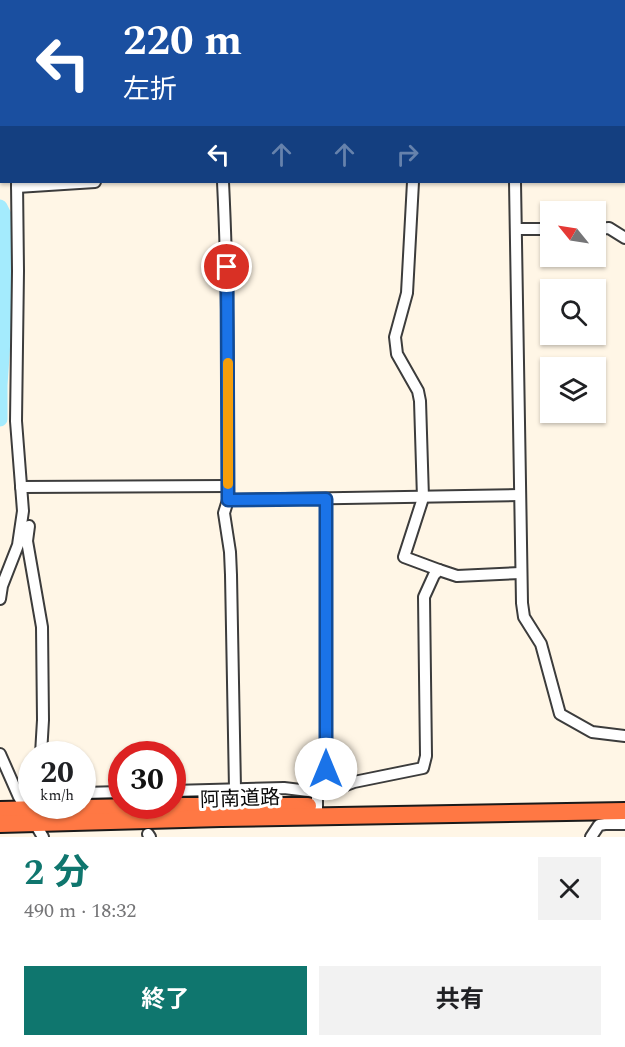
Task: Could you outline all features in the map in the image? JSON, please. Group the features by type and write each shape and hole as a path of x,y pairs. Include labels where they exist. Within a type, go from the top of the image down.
{"highway":[{"name":"阿南道路","path":"96,808 319,802 625,800"},
{"name":"阿南道路","path":"0,824 40,830 319,802 625,811"},
{"name":"阿南道路","path":"0,810 18,809"}],"street":[{"path":"42,741 42,627 27,541 29,516 16,421 17,184 56,183"},
{"path":"223,183 228,289 228,500 224,513 231,563 236,789"},
{"path":"413,183 407,293 395,337 397,354 418,391 420,401 423,498 404,557 458,576 521,573"},
{"path":"515,183 521,573 524,617 541,644 560,714 592,732 625,736"},
{"path":"606,228 625,238"},
{"path":"516,229 540,229"},
{"path":"24,487 228,486"},
{"path":"0,599 2,586 22,528 24,487"},
{"path":"228,500 520,495"},
{"path":"319,802 326,499"},
{"path":"319,802 354,782 423,768 426,756 424,597 434,575 439,570"},
{"path":"0,754 18,792"},
{"path":"186,791 284,789 319,802"},
{"path":"591,837 599,825 625,824"}],"waterway":[{"path":"0,207 7,221 7,285 0,419"}],"slow traffic":[{"path":"228,363 228,484"}],"route":[{"path":"227,267 228,500 326,499 326,769"}]}
